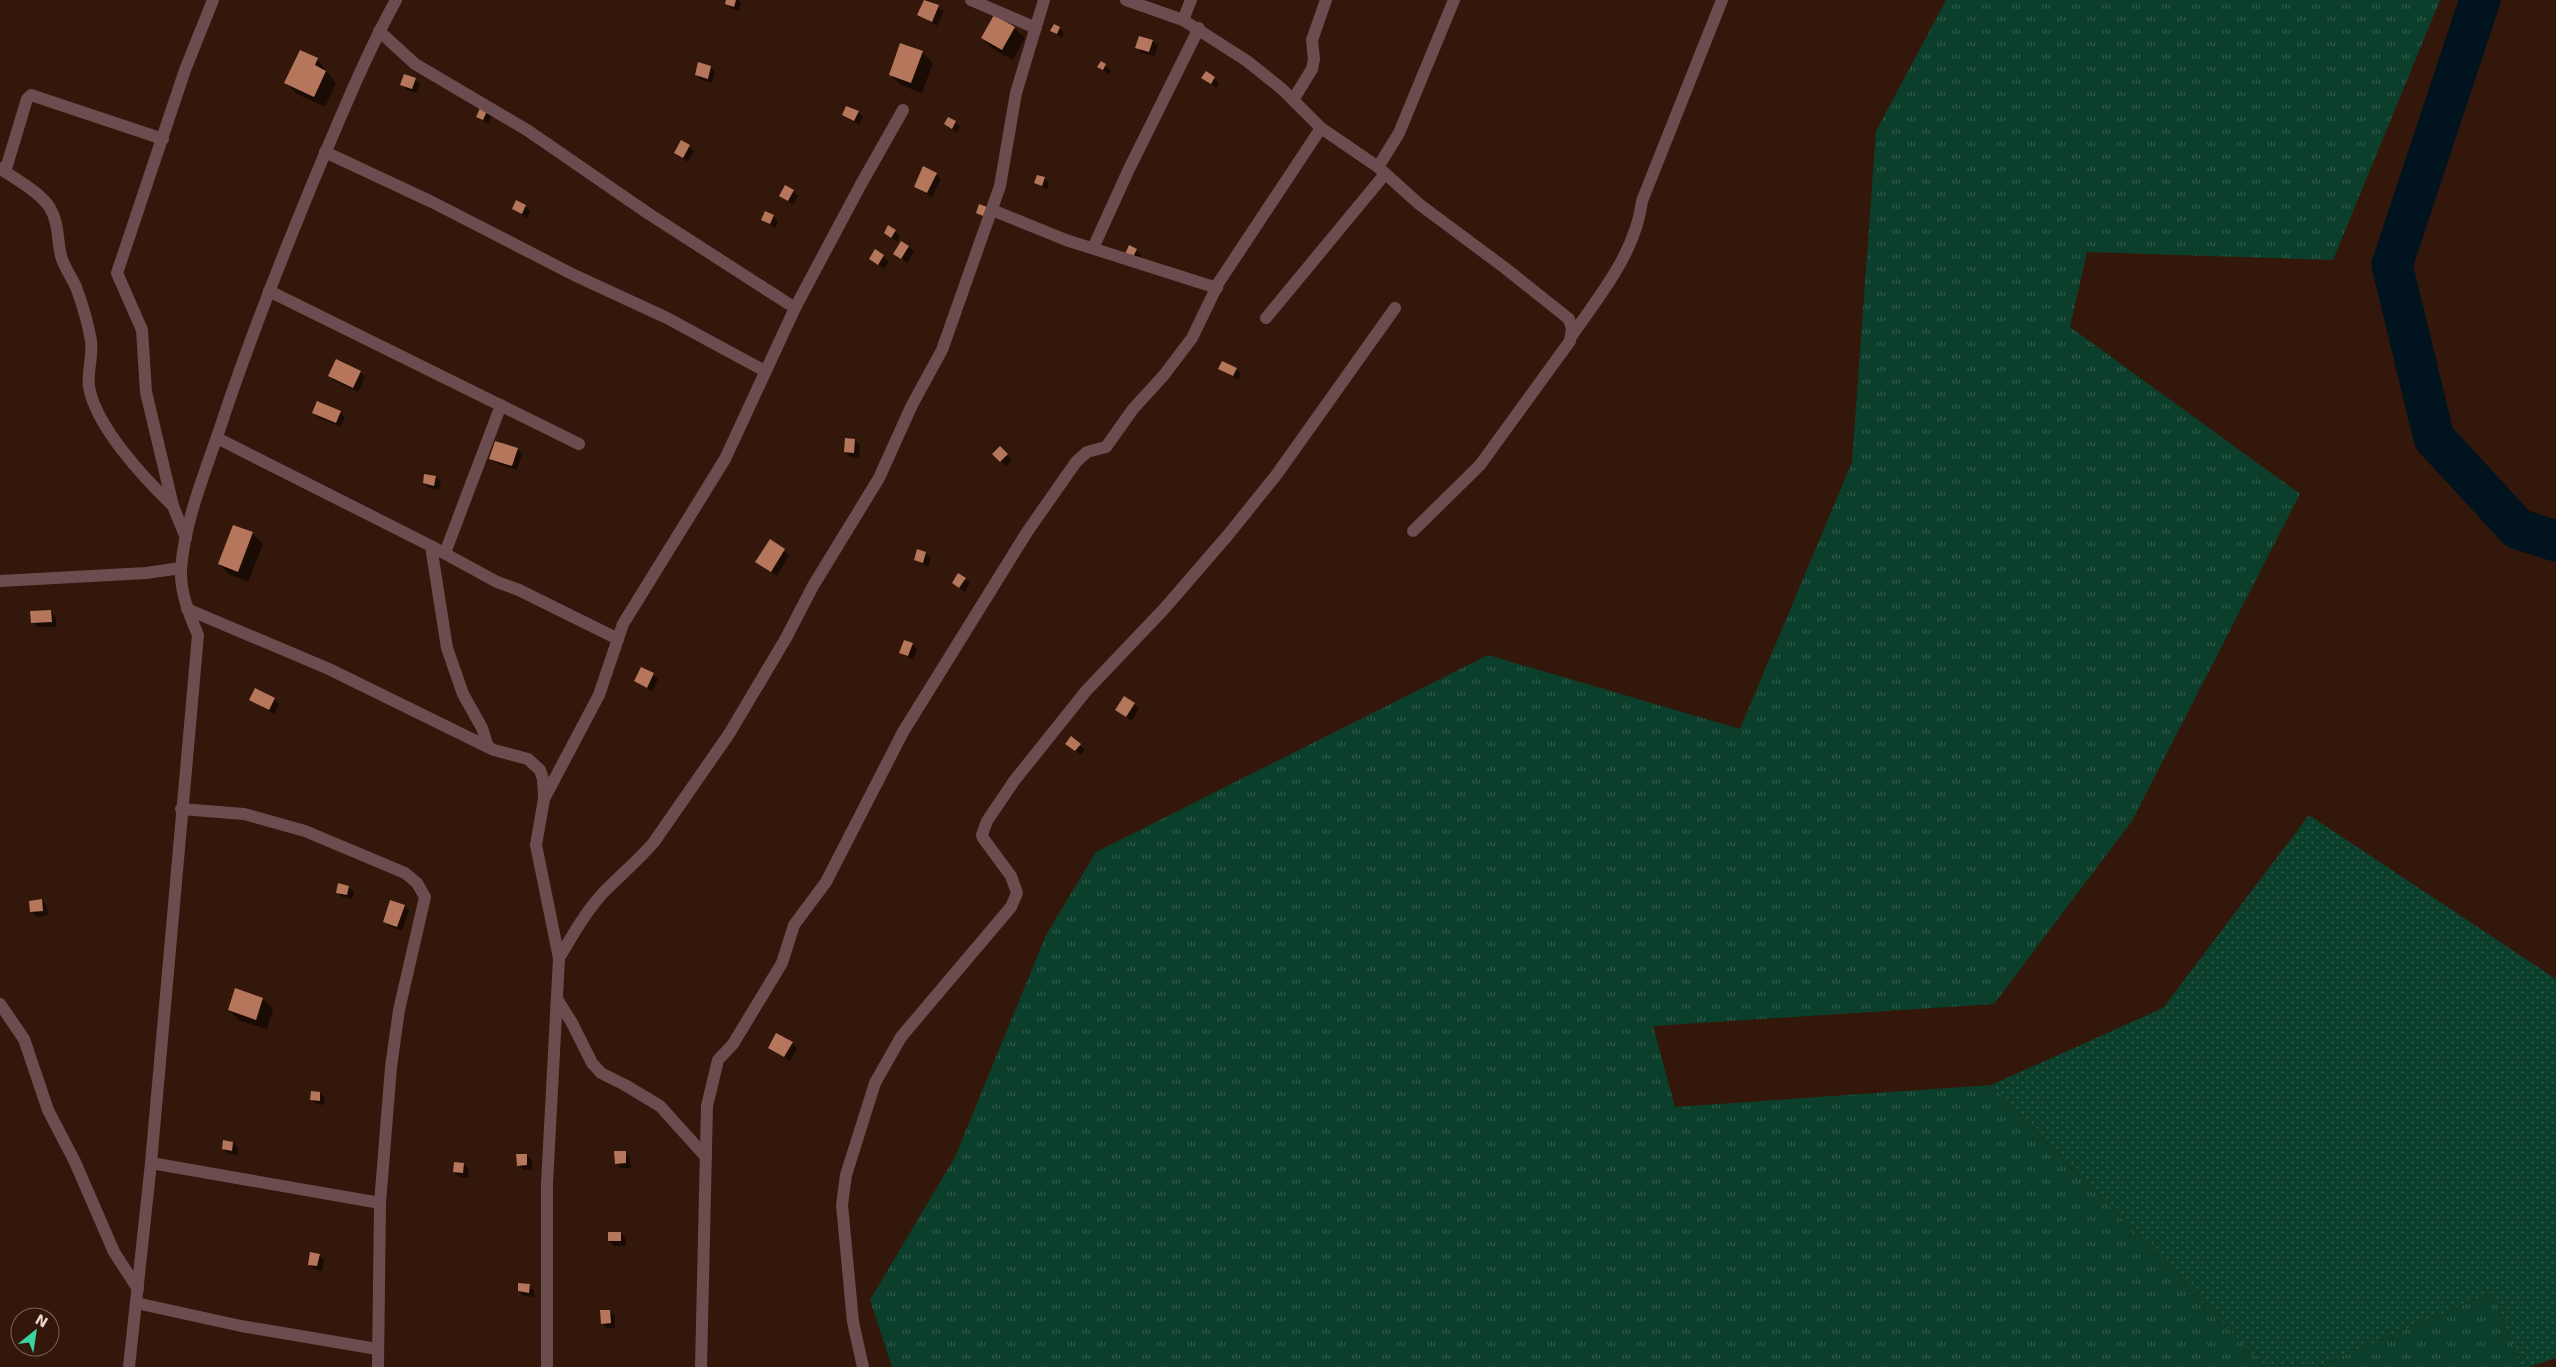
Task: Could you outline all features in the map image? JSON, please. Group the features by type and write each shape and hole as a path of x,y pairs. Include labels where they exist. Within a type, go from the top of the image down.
{"street":[{"path":"186,538 174,506 146,392 142,330 117,273 186,70 213,0"},
{"path":"971,0 1036,28"},
{"path":"559,958 600,896 627,868 643,856 654,842 730,734 786,638 813,586 879,478 912,405 942,350 992,210 1000,186 1016,93 1044,0"},
{"path":"1126,0 1183,20 1199,28 1247,61 1293,100 1321,128 1382,170 1419,204 1505,268 1569,319 1573,334"},
{"path":"1183,20 1192,0"},
{"path":"1293,100 1312,69 1314,60 1312,40 1326,0"},
{"path":"1266,318 1382,170 1454,0"},
{"path":"1414,531 1480,465 1559,358 1608,283 1630,244 1640,214 1642,201 1722,0"},
{"path":"129,1367 151,1163 181,809 198,635 187,609 182,568 186,538 198,492 247,346 326,152 393,1"},
{"path":"1093,248 1129,169 1199,28"},
{"path":"379,31 416,64 527,130 649,214 795,308"},
{"path":"163,139 31,95 27,99 3,170 50,208 56,221 61,256 75,286 89,332 92,354 90,387 99,410 110,432 142,476 174,506"},
{"path":"544,799 599,695 623,624 724,459 795,308 903,110"},
{"path":"701,1367 707,1106 718,1060 733,1044 782,963 794,925 826,882 903,732 1027,532 1065,477 1083,455 1106,448 1133,410 1164,375 1192,338 1217,288 1321,128"},
{"path":"326,152 432,202 574,275 666,318 765,371"},
{"path":"992,210 1066,240 1217,288"},
{"path":"269,291 579,444"},
{"path":"863,1367 853,1322 842,1205 846,1175 875,1082 901,1037 1010,908 1017,893 1011,876 983,838 982,835 986,821 1005,793 1086,691 1164,609 1228,535 1277,474 1395,308"},
{"path":"445,553 501,405"},
{"path":"217,438 445,553 497,582 519,590 618,640"},
{"path":"431,546 447,648 464,694 482,728 488,747"},
{"path":"0,581 118,575 182,568"},
{"path":"187,609 329,669 488,747 520,756 534,763 540,770 543,780 544,799 536,845 559,958 547,1184 548,1367"},
{"path":"181,809 244,814 305,831 406,873 423,891 425,897 399,1010 391,1067 380,1203 378,1367"},
{"path":"557,999 572,1023 592,1063 601,1073 660,1106 706,1157"},
{"path":"0,1004 24,1039 48,1110 74,1162 114,1252 138,1289"},
{"path":"151,1163 380,1203"},
{"path":"136,1303 241,1326 377,1349"}],"green space":[{"path":"1946,0 2440,0 2333,260 2087,252 2070,327 2300,494 2132,821 1994,1004 1653,1026 1675,1107 1991,1085 2266,1367 892,1367 870,1300 955,1157 1046,935 1096,852 1488,655 1740,729 1852,462 1876,131"},
{"path":"2309,815 2556,979 2556,1358 2529,1367 2521,1367 2492,1293 2316,1367 2266,1367 1991,1085 2163,1008"},
{"path":"2492,1293 2521,1367 2316,1367"}],"building":[{"path":"726,0 736,0 734,7 725,4"},
{"path":"924,0 939,5 932,22 917,15"},
{"path":"994,15 1015,27 1002,50 981,38"},
{"path":"1054,24 1060,27 1057,34 1050,31"},
{"path":"1139,36 1153,40 1149,52 1135,48"},
{"path":"900,43 923,51 911,83 889,75"},
{"path":"300,50 318,58 315,65 326,71 314,97 284,83"},
{"path":"1101,61 1106,64 1103,70 1097,67"},
{"path":"698,62 711,66 708,79 695,75"},
{"path":"1206,71 1215,77 1211,84 1201,78"},
{"path":"404,74 416,78 412,89 400,85"},
{"path":"481,106 488,109 483,120 476,117"},
{"path":"846,106 859,111 854,121 842,115"},
{"path":"948,117 956,121 952,129 944,124"},
{"path":"681,140 690,145 683,158 674,153"},
{"path":"923,166 937,173 927,193 914,187"},
{"path":"1037,175 1045,177 1042,186 1034,183"},
{"path":"785,185 794,190 788,201 779,196"},
{"path":"516,200 526,205 522,214 512,209"},
{"path":"979,204 987,207 983,216 976,213"},
{"path":"765,211 774,215 770,224 761,220"},
{"path":"888,225 896,230 891,238 884,233"},
{"path":"901,241 909,246 901,259 893,254"},
{"path":"1129,245 1137,249 1133,257 1125,254"},
{"path":"875,249 884,255 878,265 869,259"},
{"path":"336,359 361,371 353,388 328,376"},
{"path":"1222,361 1237,368 1233,376 1218,369"},
{"path":"317,401 341,411 336,423 312,413"},
{"path":"845,438 855,439 854,453 844,452"},
{"path":"495,441 518,448 512,466 489,459"},
{"path":"1000,446 1008,454 1000,462 992,454"},
{"path":"424,474 436,476 434,486 423,483"},
{"path":"233,525 253,532 238,572 218,564"},
{"path":"770,539 785,549 771,572 755,562"},
{"path":"917,549 926,552 923,563 914,560"},
{"path":"958,573 966,578 959,588 952,583"},
{"path":"51,610 52,622 31,623 30,611"},
{"path":"904,640 913,643 908,656 899,653"},
{"path":"641,667 654,673 647,688 634,681"},
{"path":"255,688 275,698 269,710 249,700"},
{"path":"1124,696 1135,703 1126,717 1115,710"},
{"path":"1071,736 1081,744 1075,751 1065,744"},
{"path":"338,883 349,886 347,895 336,893"},
{"path":"42,899 43,911 30,912 29,901"},
{"path":"390,900 405,905 397,927 383,922"},
{"path":"235,988 263,998 256,1020 228,1010"},
{"path":"776,1033 793,1042 784,1057 768,1048"},
{"path":"311,1091 320,1092 320,1101 310,1100"},
{"path":"223,1140 233,1142 232,1151 222,1149"},
{"path":"614,1151 626,1151 626,1163 615,1164"},
{"path":"516,1154 527,1154 527,1165 517,1166"},
{"path":"454,1162 464,1163 463,1173 453,1172"},
{"path":"608,1232 621,1232 621,1241 608,1241"},
{"path":"310,1252 320,1254 317,1266 308,1265"},
{"path":"518,1283 530,1284 529,1293 518,1291"},
{"path":"600,1310 610,1310 611,1323 601,1324"}],"waterway":[{"path":"2480,0 2392,265 2434,438 2518,529 2556,541"}]}
